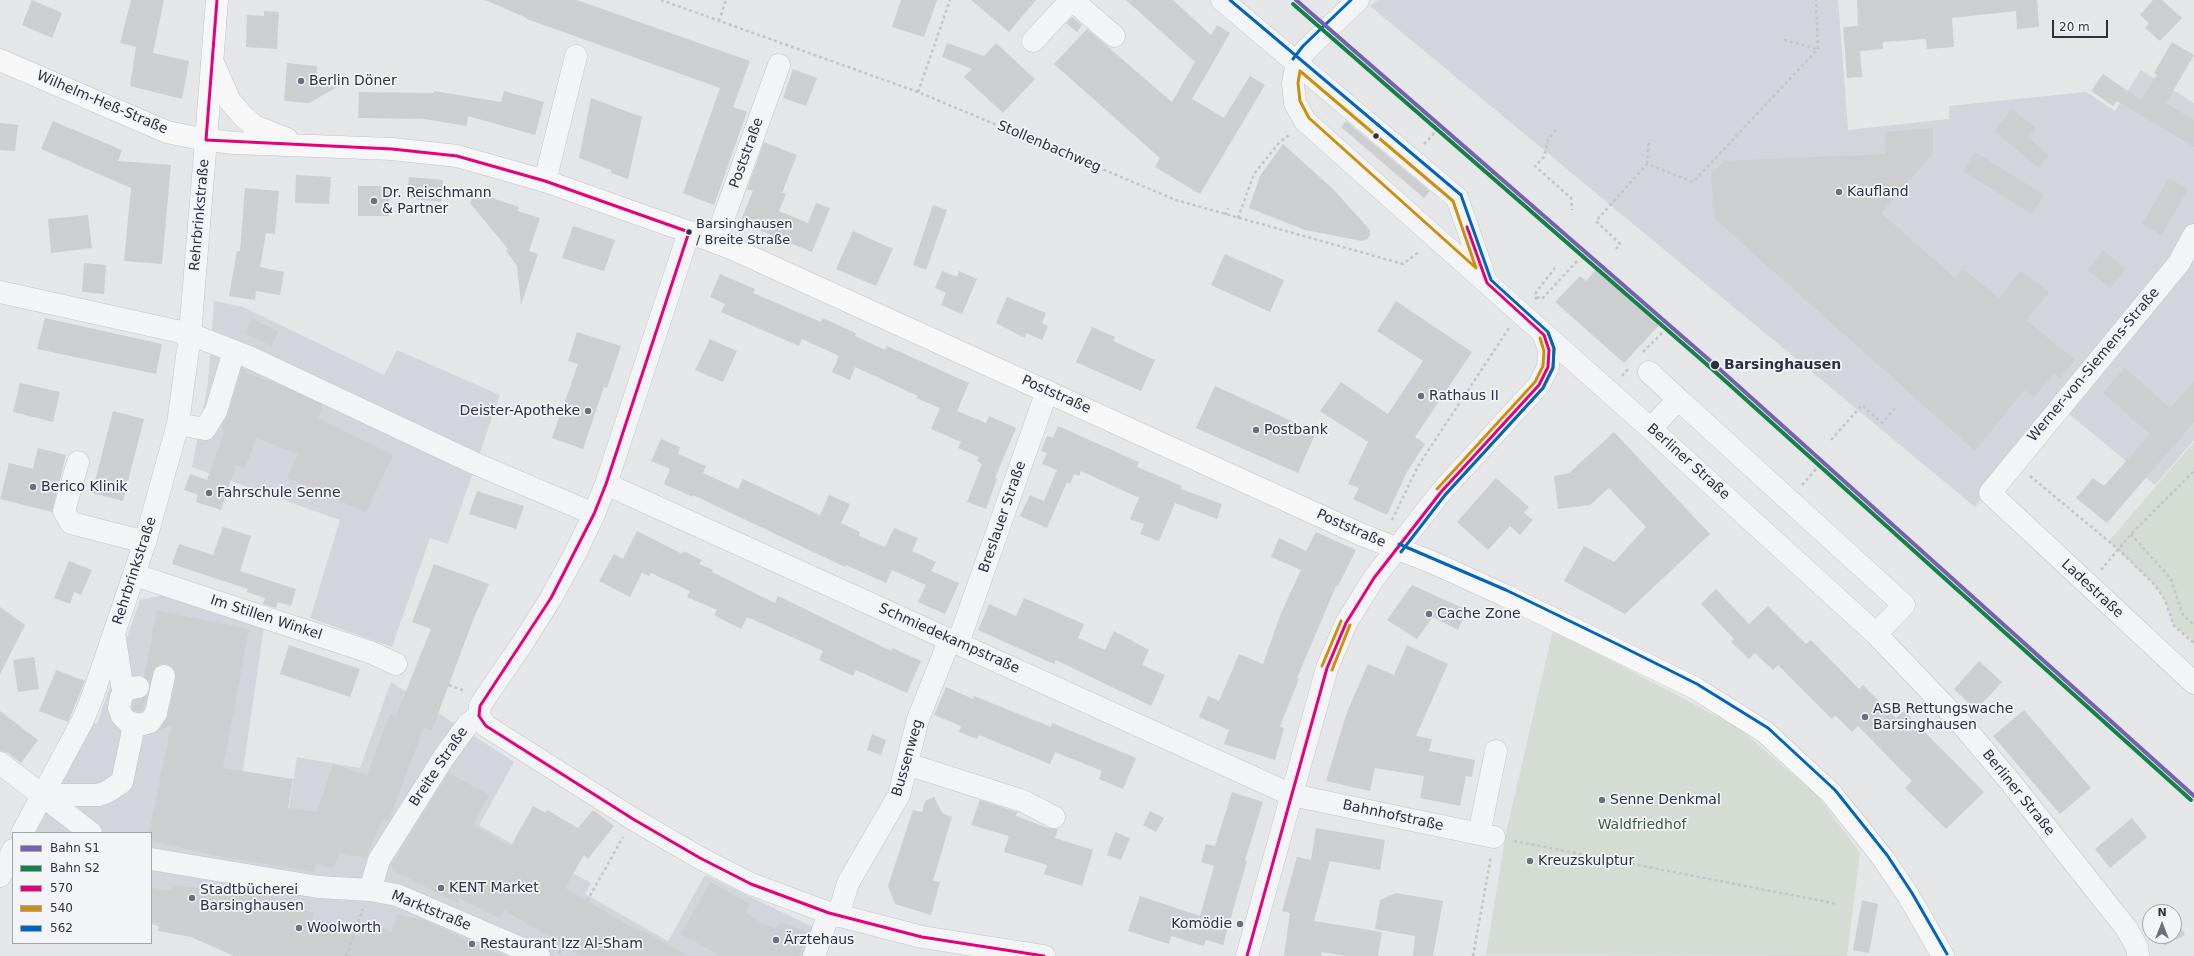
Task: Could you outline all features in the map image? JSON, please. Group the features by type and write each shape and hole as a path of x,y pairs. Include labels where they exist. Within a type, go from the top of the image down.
{"main road":[{"name":"Rehrbrinkstraße","path":"206,140 217,0"},
{"name":"Wilhelm-Heß-Straße","path":"0,60 167,132 206,140"},
{"path":"213,63 230,101 243,116 254,126 301,145"},
{"name":"Poststraße","path":"206,140 392,149 457,156 545,182 689,232 715,242 1048,391 1360,534 1504,595 1695,688 1765,732 1830,792 1883,858 1908,895 1943,956"}],"street":[{"path":"1033,41 1072,0 1114,36"},
{"path":"1222,0 1458,198 1487,283"},
{"path":"1297,62 1306,50 1358,0"},
{"path":"545,182 576,56"},
{"name":"Berliner Straße","path":"1297,62 1293,83 1295,103 1305,121 1651,429 1876,634 1959,721 2008,779 2126,928 2137,947 2138,956"},
{"name":"Poststraße","path":"715,242 779,65"},
{"name":"Rehrbrinkstraße","path":"22,832 41,795 82,722 135,575 178,424 190,334 206,140"},
{"name":"Breite Straße","path":"370,890 379,860 444,757 468,724 479,716 480,706 551,598 576,552 606,484 689,232"},
{"name":"Werner-von-Siemens-Straße","path":"1990,493 2179,263 2194,235"},
{"path":"0,292 190,334 234,351 474,463 594,514"},
{"path":"1247,956 1327,668 1346,623 1374,578 1441,492 1539,385 1548,367 1549,350 1544,335"},
{"path":"178,424 205,429 216,411 234,351"},
{"path":"1649,372 1904,605 1876,634"},
{"name":"Breslauer Straße","path":"954,641 1048,391"},
{"path":"1651,429 1678,399"},
{"path":"78,462 64,511 71,523 145,542"},
{"name":"Schmiedekampstraße","path":"606,484 1292,795"},
{"name":"Ladestraße","path":"1990,493 2088,586 2194,683"},
{"name":"Im Stillen Winkel","path":"135,575 370,652 396,664"},
{"path":"114,636 130,686 121,697 119,708 122,716 128,722 140,725 150,722 156,713 164,676"},
{"name":"Bussenweg","path":"814,956 848,883 899,795 918,719 954,641"},
{"path":"479,716 486,726 634,819 700,858 751,884 833,914 922,937 1044,956"},
{"path":"41,795 98,795 108,792 122,782 132,735"},
{"path":"1486,835 1496,751"},
{"path":"0,763 90,832"},
{"path":"907,764 1023,801 1054,817"},
{"name":"Bahnhofstraße","path":"1292,795 1486,835"},
{"path":"0,876 12,852"},
{"name":"Marktstraße","path":"152,859 318,887 370,890 397,895 539,956"}],"path":[{"name":"Stollenbachweg","path":"661,0 918,92 1176,200 1403,264 1436,239"},
{"path":"719,21 726,0"},
{"path":"918,92 950,0"},
{"path":"1647,164 1693,182 1818,50 1816,0"},
{"path":"1784,40 1818,50"},
{"path":"1238,218 1254,174 1278,144 1305,121"},
{"path":"1556,130 1548,140 1544,157 1535,166 1571,198 1572,210"},
{"path":"1616,249 1620,244 1596,221 1647,164 1649,140"},
{"path":"1225,215 1228,208"},
{"path":"1537,296 1542,299 1579,259"},
{"path":"1536,292 1555,268"},
{"path":"1397,549 1391,522 1418,466 1500,339 1521,313"},
{"path":"1831,440 1862,405 1882,423 1895,408"},
{"path":"2014,463 2118,549 2155,585 2165,600 2174,626 2194,643"},
{"path":"2088,586 2131,534 2194,471"},
{"path":"2131,534 2171,579 2182,615 2194,626"},
{"path":"587,901 634,819"},
{"path":"1473,956 1486,835 1838,904"},
{"path":"346,956 370,890"},
{"path":"557,956 564,945"}],"shaded area":[{"path":"1378,0 1838,0 1848,130 1949,119 1949,106 2086,92 2115,111 2141,70 2194,103 2194,440 2155,485 2057,404 1975,507 1370,6"},
{"path":"214,301 243,307 384,375 397,350 500,395 448,544 430,538 392,647 310,618 340,520 192,467 208,383"},
{"path":"169,594 264,626 233,839 283,846 297,757 360,768 391,682 514,762 479,825 537,858 539,855 591,883 585,894 668,941 705,875 817,929 808,956 249,956 152,924 152,832 25,832 82,722 97,724 140,600"}],"green space":[{"path":"2194,442 2194,641 2174,626 2165,600 2155,585 2109,541"},
{"name":"Waldfriedhof","path":"1553,630 1739,728 1818,796 1860,853 1847,956 1486,955 1506,833"}],"building":[{"path":"32,0 62,13 52,38 22,25"},
{"path":"131,0 164,0 153,53 189,61 182,99 130,86 136,47 120,43"},
{"path":"485,0 577,0 750,61 733,107 747,112 714,205 683,193 720,88 527,19"},
{"path":"901,0 937,0 924,37 892,27"},
{"path":"971,0 1036,0 1009,32"},
{"path":"1126,0 1173,0 1211,35 1217,25 1230,33 1192,99 1224,118 1250,76 1265,85 1200,194 1155,167 1160,158 1054,64 1087,29 1172,102 1195,62"},
{"path":"1857,0 2037,0 2039,27 2017,29 2016,11 1952,18 1954,47 1927,49 1926,39 1883,42 1883,49 1860,51 1862,77 1847,78 1843,27 1858,26"},
{"path":"2153,0 2162,0 2182,18 2160,41 2145,28 2149,23 2140,15"},
{"path":"264,11 279,12 277,49 246,47 247,15 264,16"},
{"path":"1072,17 1082,25 1077,32 1066,23"},
{"path":"2172,42 2194,55 2166,103 2194,120 2194,147 2117,101 2113,106 2091,91 2103,74 2141,100 2157,75 2154,73"},
{"path":"947,43 984,56 996,43 1035,79 1003,113 964,77 972,69 942,57"},
{"name":"Berlin Döner","path":"287,63 317,66 316,85 339,86 309,103 284,101"},
{"path":"793,69 817,78 806,106 783,98"},
{"path":"434,91 501,102 504,91 544,102 535,135 468,116 467,126 424,119 358,118 359,92 434,93"},
{"path":"591,98 642,117 628,179 611,173 611,170 579,158"},
{"path":"2012,109 2036,128 2028,138 2049,155 2039,168 1994,131"},
{"path":"53,121 122,150 118,161 171,165 162,264 124,261 131,188 41,149"},
{"path":"1346,121 1430,191 1424,198 1341,127"},
{"path":"0,123 18,125 15,151 0,150"},
{"path":"1933,128 1933,153 1881,213 1955,278 1963,269 1999,298 2021,271 2049,292 2026,320 2075,360 2060,378 2054,374 2034,397 2024,390 1975,451 1715,219 1711,174 1724,161 1886,154 1885,132"},
{"path":"764,142 797,155 782,193 786,194 779,211 808,223 816,203 830,208 812,252 740,222 753,191 747,189"},
{"path":"1283,144 1333,189 1370,230 1370,235 1367,239 1362,241 1305,230 1249,208 1260,176"},
{"path":"1975,152 2044,195 2032,214 1963,171"},
{"path":"296,175 331,177 329,204 295,203"},
{"path":"409,177 443,180 441,202 406,198"},
{"path":"2169,178 2188,190 2161,235 2142,224"},
{"name":"Dr. Reischmann & Partner","path":"358,186 390,186 389,216 358,216"},
{"path":"245,188 279,191 275,234 266,233 260,267 284,272 280,295 256,291 255,300 229,296 237,251 240,251"},
{"path":"474,192 519,207 518,211 540,218 529,251 538,254 521,305 517,266 506,251 508,249 470,203"},
{"path":"933,205 947,210 926,270 913,265"},
{"path":"88,215 92,248 51,253 48,219"},
{"path":"573,226 615,240 604,271 562,258"},
{"path":"853,231 893,249 876,286 836,269"},
{"path":"2103,250 2126,269 2110,288 2088,270"},
{"path":"1225,254 1284,280 1270,312 1211,285"},
{"path":"84,263 106,265 104,294 82,292"},
{"path":"1598,267 1661,323 1624,363 1555,302 1580,276 1586,281"},
{"path":"942,271 957,277 959,271 977,279 962,314 941,305 946,293 935,288"},
{"path":"720,274 755,289 753,293 821,322 822,318 856,333 855,336 885,350 887,346 969,383 957,411 986,423 989,416 1016,428 995,478 997,479 986,509 967,502 982,464 977,461 979,457 958,448 961,442 931,429 940,408 916,398 918,396 855,367 850,380 832,372 839,356 802,339 799,346 721,312 725,304 710,297"},
{"path":"1007,297 1046,313 1042,323 1048,326 1042,340 1026,333 1025,338 996,323"},
{"name":"Rathaus II","path":"1396,301 1472,352 1415,437 1425,444 1407,472 1387,515 1353,499 1359,488 1348,484 1368,442 1320,411 1341,382 1388,414 1423,361 1377,331"},
{"path":"45,318 162,344 156,374 37,349"},
{"path":"252,319 278,331 272,346 245,334"},
{"path":"1092,327 1115,337 1113,341 1155,360 1141,391 1076,362"},
{"path":"577,332 621,346 607,388 604,387 583,449 552,438 578,364 568,361"},
{"path":"710,339 737,351 723,382 695,370"},
{"path":"242,368 247,370 246,373 276,383 323,405 318,418 393,455 366,512 287,478 298,454 256,438 245,468 236,465 221,510 196,502 198,495 184,490 190,474 207,480 224,433 221,426 228,415"},
{"path":"2125,368 2170,408 2194,381 2194,422 2107,523 2076,498 2093,478 2104,486 2150,434 2103,393"},
{"path":"20,383 60,392 53,422 13,412"},
{"name":"Postbank","path":"1215,386 1316,432 1298,473 1196,428"},
{"path":"113,411 144,419 123,501 92,493"},
{"path":"1058,426 1139,462 1137,467 1182,486 1181,489 1222,504 1217,519 1175,503 1159,541 1140,534 1144,524 1130,519 1139,498 1081,471 1079,476 1074,474 1070,484 1067,482 1047,528 1020,516 1030,495 1044,501 1057,470 1042,464 1047,453 1041,451 1047,436 1053,438"},
{"path":"1614,432 1710,534 1625,614 1564,581 1584,546 1614,562 1646,527 1609,488 1590,505 1558,509 1554,476 1569,473"},
{"path":"661,439 680,447 678,454 706,466 703,473 738,489 743,479 820,515 829,495 850,504 841,523 860,532 859,536 885,547 894,528 918,538 912,551 936,562 931,571 959,583 945,614 918,602 926,585 892,570 886,583 846,565 845,567 693,495 693,497 664,484 670,469 651,461"},
{"name":"Berico Klinik","path":"38,448 66,455 52,512 0,499 9,463 33,469"},
{"path":"1496,478 1529,507 1524,513 1533,520 1520,535 1510,526 1488,550 1457,522"},
{"path":"477,491 524,506 516,529 469,514"},
{"path":"223,527 251,536 240,571 296,589 291,606 278,602 276,608 263,604 265,598 247,592 248,589 172,564 179,544 213,555"},
{"path":"637,531 682,554 683,551 702,560 699,564 713,570 712,572 775,603 778,596 891,651 892,648 921,661 907,693 856,670 853,676 819,660 823,651 747,617 741,629 714,615 717,610 687,597 690,591 651,573 649,576 642,573 630,597 599,581 614,554 623,559"},
{"path":"1316,532 1356,550 1338,586 1336,586 1297,678 1299,679 1280,726 1284,728 1275,760 1224,744 1229,730 1199,717 1208,696 1219,701 1239,654 1263,664 1281,613 1301,570 1271,557 1279,538 1306,551"},
{"path":"69,561 92,570 81,595 74,592 70,604 54,598"},
{"path":"434,564 489,584 473,620 432,730 424,727 389,820 383,818 366,858 339,853 334,868 316,864 315,872 228,858 152,841 152,832 149,832 171,726 159,730 168,716 176,678 173,667 166,664 160,664 155,668 150,683 144,677 157,610 249,629 223,768 293,779 288,808 317,812 333,764 367,775 390,714 396,716 431,629 412,622"},
{"name":"Cache Zone","path":"1412,585 1467,610 1458,630 1433,617 1417,639 1387,620"},
{"name":"ASB Rettungswache Barsinghausen","path":"1716,589 1749,624 1768,606 1806,644 1811,640 1859,689 1863,685 1896,718 1904,711 1984,792 1946,829 1905,788 1912,781 1858,726 1852,732 1835,715 1832,719 1778,665 1773,670 1755,653 1749,659 1731,642 1734,639 1701,604"},
{"path":"1024,598 1084,624 1078,638 1105,650 1114,631 1149,650 1142,665 1165,675 1151,706 1056,660 1054,664 978,630 989,604 1016,616"},
{"path":"0,607 25,625 0,674"},
{"path":"289,645 360,669 350,697 280,674"},
{"path":"1407,645 1448,664 1416,736 1432,739 1429,751 1475,760 1472,777 1466,776 1460,806 1420,798 1424,776 1375,768 1370,791 1326,781 1347,712 1368,664 1394,675"},
{"path":"34,657 39,689 18,692 13,660"},
{"path":"1979,661 2002,682 1976,710 1954,689"},
{"path":"56,670 85,681 68,722 39,711"},
{"path":"946,687 973,699 974,696 1051,727 1052,723 1136,758 1123,789 1099,779 1102,771 1055,752 1050,764 979,735 977,739 959,732 961,726 934,715"},
{"path":"147,695 142,711 134,711 132,707 134,700"},
{"path":"2024,710 2091,788 2060,814 1993,736"},
{"path":"0,711 38,740 21,763 8,753 0,751"},
{"path":"872,734 886,740 881,755 867,750"},
{"path":"449,773 489,795 473,825 511,846 533,806 546,813 547,810 578,828 593,810 614,826 588,859 584,855 565,888 640,932 642,930 689,956 582,956 504,910 500,918 459,898 457,903 396,872 391,865"},
{"path":"1232,792 1263,802 1245,860 1247,861 1223,945 1206,940 1204,946 1171,936 1169,944 1128,931 1140,896 1200,916 1214,866 1201,862 1206,844 1215,846"},
{"path":"934,797 942,813 952,817 933,881 940,882 931,915 895,904 888,886 913,810 922,812 925,801"},
{"path":"980,800 1017,812 1016,816 1048,828 1058,829 1055,838 1093,850 1082,886 1044,874 1047,865 1004,852 1009,836 971,825"},
{"path":"1150,811 1164,818 1156,832 1143,825"},
{"path":"2132,818 2147,837 2110,868 2095,849"},
{"path":"1316,828 1385,840 1380,870 1330,861 1314,921 1382,932 1378,956 1346,956 1322,952 1321,956 1284,956 1290,913 1282,911 1297,857 1311,860"},
{"path":"1115,832 1130,838 1121,860 1107,855"},
{"path":"710,882 750,904 746,913 760,922 775,929 781,922 808,932 799,956 721,956 681,934"},
{"path":"173,885 230,892 231,888 291,902 290,906 314,913 312,920 359,936 364,921 392,932 397,914 424,920 503,956 234,956 191,937 158,931 160,923 152,922 152,888 172,891"},
{"path":"1396,893 1443,901 1433,956 1413,956 1415,936 1375,929 1380,900"},
{"path":"1862,900 1878,904 1869,953 1853,950"},
{"path":"2182,930 2185,935 2182,937"}],"rail line":[{"name":"S1","path":"1296,0 1715,365 2194,796"},
{"name":"S2","path":"1293,4 1712,369 2191,800"}],"transit line":[{"name":"570","path":"217,0 206,140 392,149 457,156 545,181 689,232"},
{"name":"562","path":"1230,0 1461,195 1491,280 1548,332 1554,348 1553,368 1543,388 1445,495 1401,552"},
{"name":"562","path":"1293,59 1303,46 1351,0"},
{"name":"540","path":"1300,71 1453,201 1476,268 1309,118 1300,101 1298,83 1300,71"},
{"name":"570","path":"1247,956 1327,668 1346,623 1374,578 1441,492 1539,385 1548,367 1549,350 1544,335 1487,283 1467,227"},
{"name":"570","path":"479,716 480,706 551,598 594,514 606,484 689,232"},
{"name":"540","path":"1445,495 1543,388 1553,367 1554,349 1548,333"},
{"name":"540","path":"1437,489 1535,382 1543,366 1544,351 1540,338"},
{"name":"562","path":"1399,544 1506,590 1619,645 1697,684 1768,728 1835,790 1887,855 1912,893 1947,954"},
{"name":"540","path":"1322,666 1341,621"},
{"name":"540","path":"1332,670 1350,625"},
{"name":"570","path":"479,716 486,726 633,819 700,858 751,884 829,913 922,937 1044,956"}],"place":[{"name":"Berlin Döner","path":"301,81"},
{"name":"Kaufland","path":"1839,192"},
{"name":"Dr. Reischmann & Partner","path":"374,201"},
{"name":"Barsinghausen / Breite Straße","path":"689,232"},
{"name":"Barsinghausen","path":"1715,365"},
{"name":"Rathaus II","path":"1421,396"},
{"name":"Deister-Apotheke","path":"588,411"},
{"name":"Postbank","path":"1256,430"},
{"name":"Berico Klinik","path":"33,487"},
{"name":"Fahrschule Senne","path":"209,493"},
{"name":"Cache Zone","path":"1429,614"},
{"name":"ASB Rettungswache Barsinghausen","path":"1865,717"},
{"name":"Senne Denkmal","path":"1602,800"},
{"name":"Kreuzskulptur","path":"1530,861"},
{"name":"KENT Market","path":"441,888"},
{"name":"Stadtbücherei Barsinghausen","path":"192,898"},
{"name":"Komödie","path":"1240,924"},
{"name":"Woolworth","path":"299,928"},
{"name":"Ärztehaus","path":"776,940"},
{"name":"Restaurant Izz Al-Sham","path":"472,944"}]}
